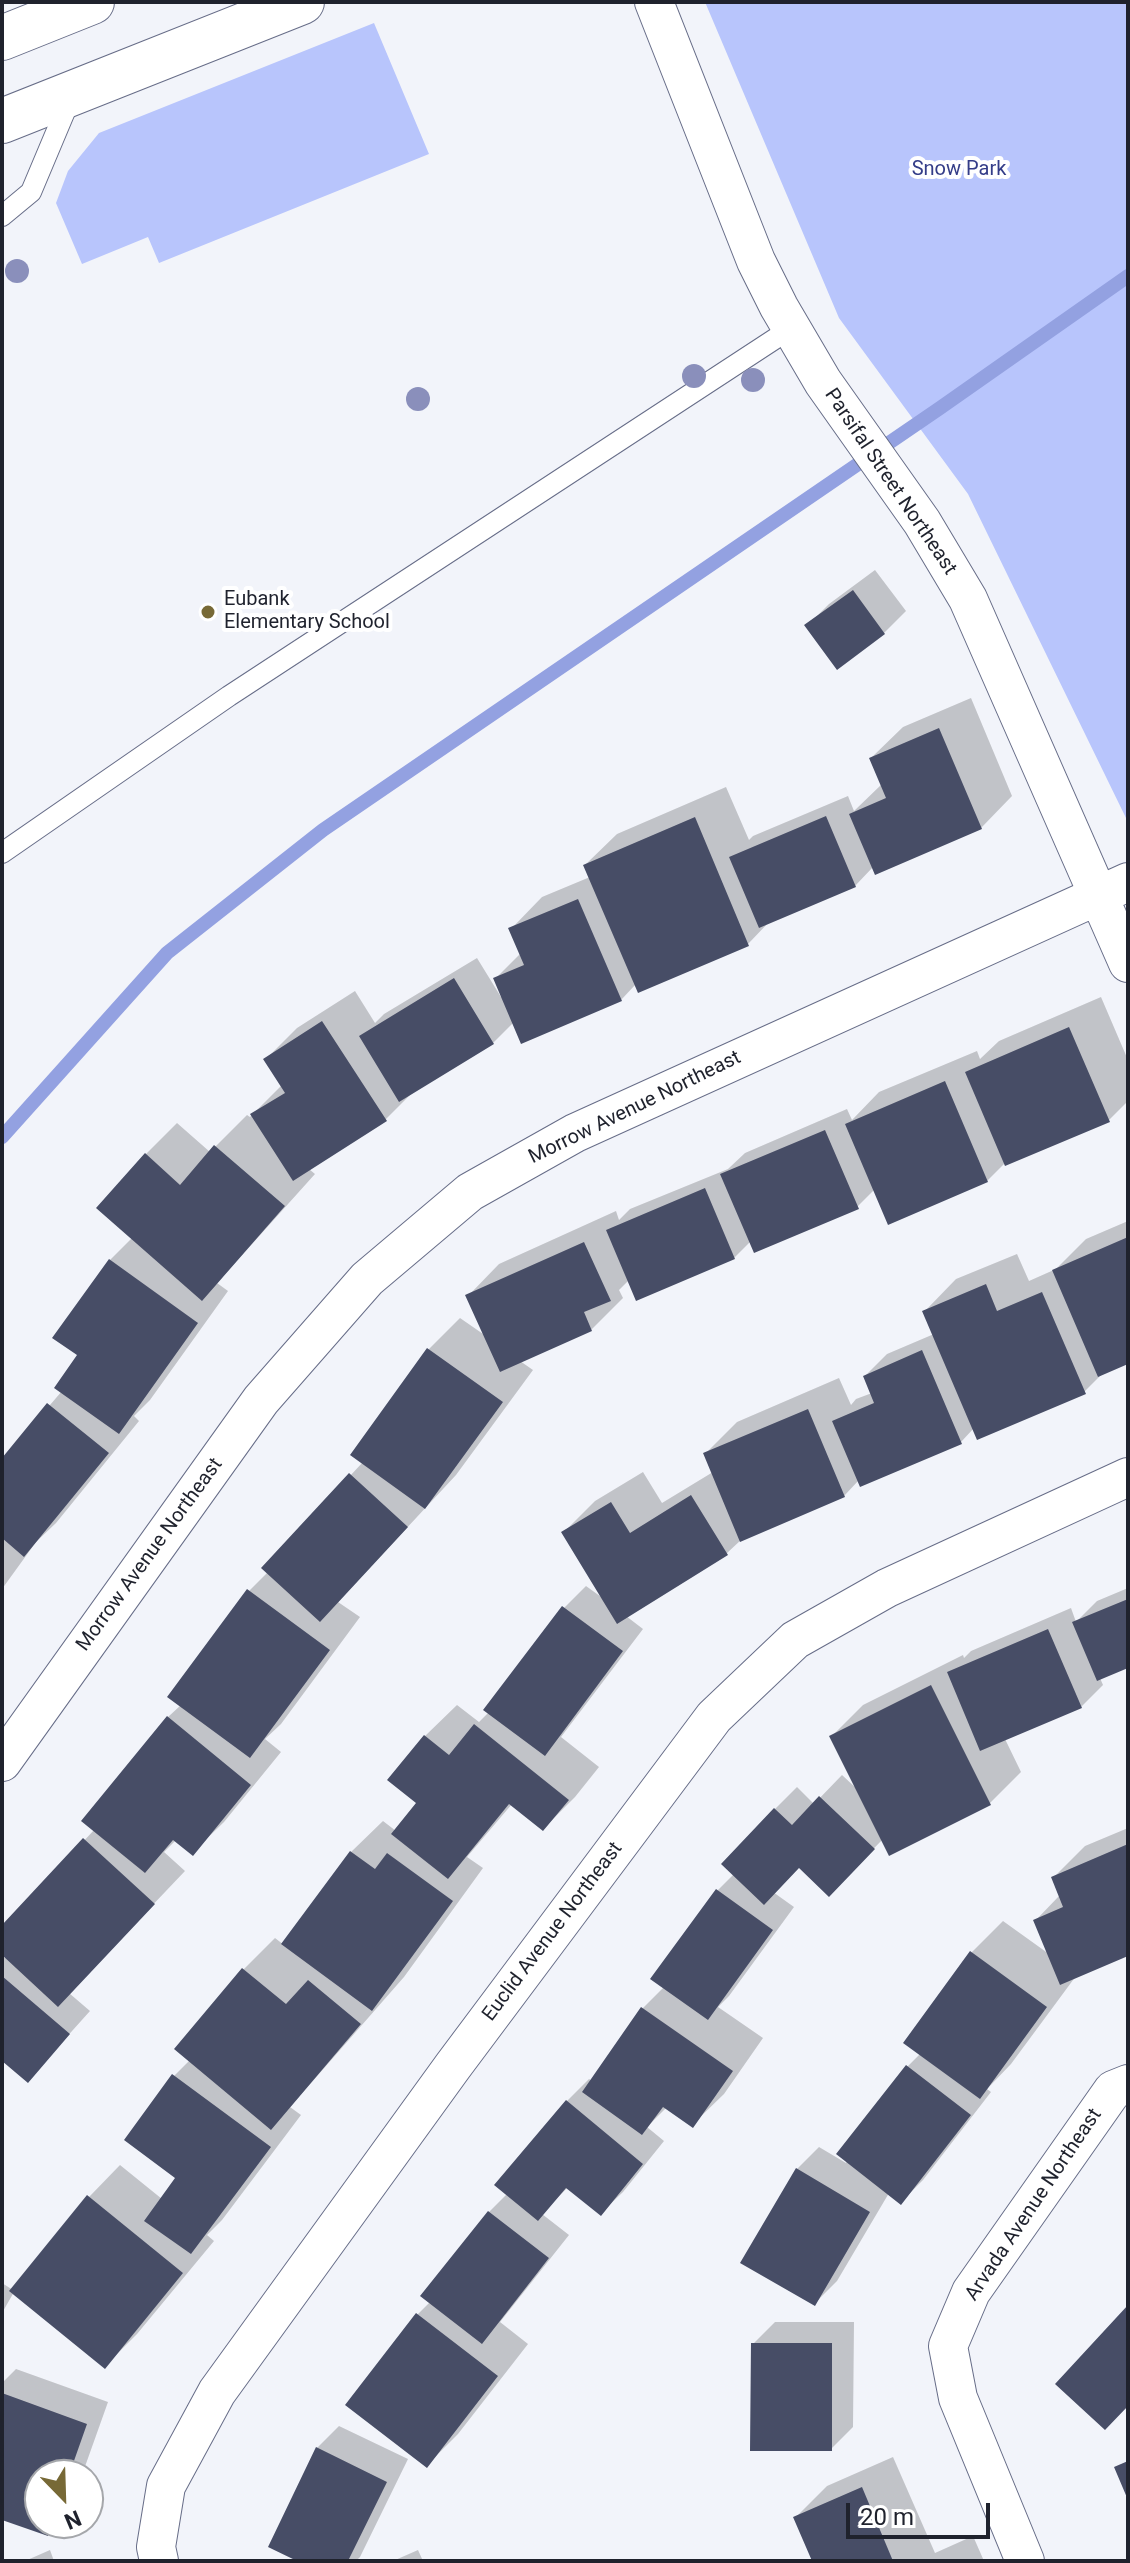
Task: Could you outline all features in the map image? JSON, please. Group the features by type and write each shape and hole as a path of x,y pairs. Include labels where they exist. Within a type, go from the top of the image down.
{"street":[{"path":"2,38 92,2"},
{"path":"2,121 302,2"},
{"name":"Parsifal Street Northeast","path":"654,2 756,261 790,329 839,406 912,508 968,599 1113,889 1128,963"},
{"name":"Morrow Avenue Northeast","path":"2,1762 261,1400 367,1279 470,1192 575,1133 1113,889"},
{"name":"Euclid Avenue Northeast","path":"159,2561 156,2547 166,2486 217,2392 453,2066 714,1717 795,1640 887,1588 1128,1477"},
{"name":"Arvada Avenue Northeast","path":"1025,2561 958,2398 948,2346 971,2292 1113,2090 1128,2084"}],"lane":[{"path":"2,216 31,192 72,94"},
{"path":"2,853 229,696 790,329"}],"green space":[{"name":"Snow Park","path":"705,2 1128,2 1128,818 968,494 839,318"},
{"path":"374,23 429,154 159,263 148,237 82,264 56,203 68,171 99,133"}],"building":[{"path":"853,590 885,634 837,670 804,625"},
{"path":"939,728 982,829 875,875 849,814 886,798 869,758"},
{"path":"826,816 856,887 759,928 729,857"},
{"path":"695,817 749,946 638,993 583,865"},
{"path":"578,899 622,1001 521,1044 493,978 524,965 508,928"},
{"path":"454,978 494,1044 399,1102 359,1036"},
{"path":"322,1021 387,1121 293,1181 250,1114 285,1093 263,1059"},
{"path":"1069,1027 1110,1122 1005,1166 965,1072"},
{"path":"945,1081 988,1182 888,1225 845,1124"},
{"path":"825,1130 859,1209 754,1253 720,1174"},
{"path":"214,1145 285,1206 202,1301 96,1208 145,1153 180,1185"},
{"path":"705,1188 735,1259 636,1301 606,1230"},
{"path":"1128,1237 1128,1364 1098,1377 1052,1270"},
{"path":"584,1242 611,1301 584,1312 592,1331 500,1372 465,1295"},
{"path":"109,1259 198,1323 119,1434 54,1388 77,1355 52,1338"},
{"path":"986,1284 997,1311 1042,1292 1086,1394 977,1440 922,1311"},
{"path":"427,1348 503,1402 425,1509 350,1455"},
{"path":"922,1350 962,1444 860,1487 832,1421 874,1403 863,1376"},
{"path":"47,1403 109,1453 24,1557 2,1538 2,1458"},
{"path":"808,1409 845,1497 740,1542 703,1453"},
{"path":"349,1473 408,1527 320,1622 261,1568"},
{"path":"691,1495 728,1555 617,1624 561,1532 611,1502 630,1533"},
{"path":"247,1589 330,1650 250,1758 167,1697"},
{"path":"1128,1599 1128,1668 1097,1681 1072,1622"},
{"path":"562,1606 623,1651 545,1756 483,1710"},
{"path":"1048,1629 1082,1708 980,1751 947,1672"},
{"path":"931,1685 991,1805 889,1856 829,1736"},
{"path":"167,1716 251,1785 193,1856 173,1840 145,1873 81,1821"},
{"path":"474,1724 569,1800 543,1831 509,1804 448,1879 391,1834 416,1803 387,1780 424,1735 449,1755"},
{"path":"819,1796 875,1849 829,1897 799,1868 764,1905 721,1864 774,1808 792,1825"},
{"path":"83,1838 155,1904 58,2007 2,1955 2,1925"},
{"path":"1128,1844 1128,1956 1060,1985 1033,1920 1063,1907 1051,1877"},
{"path":"350,1851 375,1869 387,1853 453,1901 372,2011 281,1944"},
{"path":"716,1889 773,1930 708,2020 650,1979"},
{"path":"970,1951 1047,2007 980,2099 903,2043"},
{"path":"242,1968 286,2004 308,1980 361,2024 271,2130 174,2049"},
{"path":"2,1976 70,2034 28,2083 2,2061"},
{"path":"641,2007 733,2071 693,2128 663,2107 642,2135 582,2092"},
{"path":"906,2065 971,2115 901,2205 836,2154"},
{"path":"172,2074 271,2147 191,2254 144,2221 175,2178 124,2140"},
{"path":"566,2100 643,2164 601,2216 566,2188 538,2221 494,2185"},
{"path":"796,2168 870,2212 815,2306 740,2263"},
{"path":"87,2195 183,2273 105,2369 9,2291"},
{"path":"488,2211 549,2258 482,2344 420,2296"},
{"path":"1128,2305 1128,2406 1105,2430 1055,2384"},
{"path":"416,2313 498,2376 427,2468 345,2405"},
{"path":"751,2343 832,2343 832,2451 750,2451"},
{"path":"2,2393 87,2424 75,2459 24,2459 24,2528 2,2520"},
{"path":"316,2447 387,2482 348,2561 297,2561 268,2547"},
{"path":"1128,2461 1128,2500 1114,2467"},
{"path":"862,2487 893,2561 812,2561 793,2517"}],"waterway":[{"path":"2,1137 167,953 323,830 1128,276"}],"place":[{"name":"Eubank Elementary School","path":"208,612"}]}
